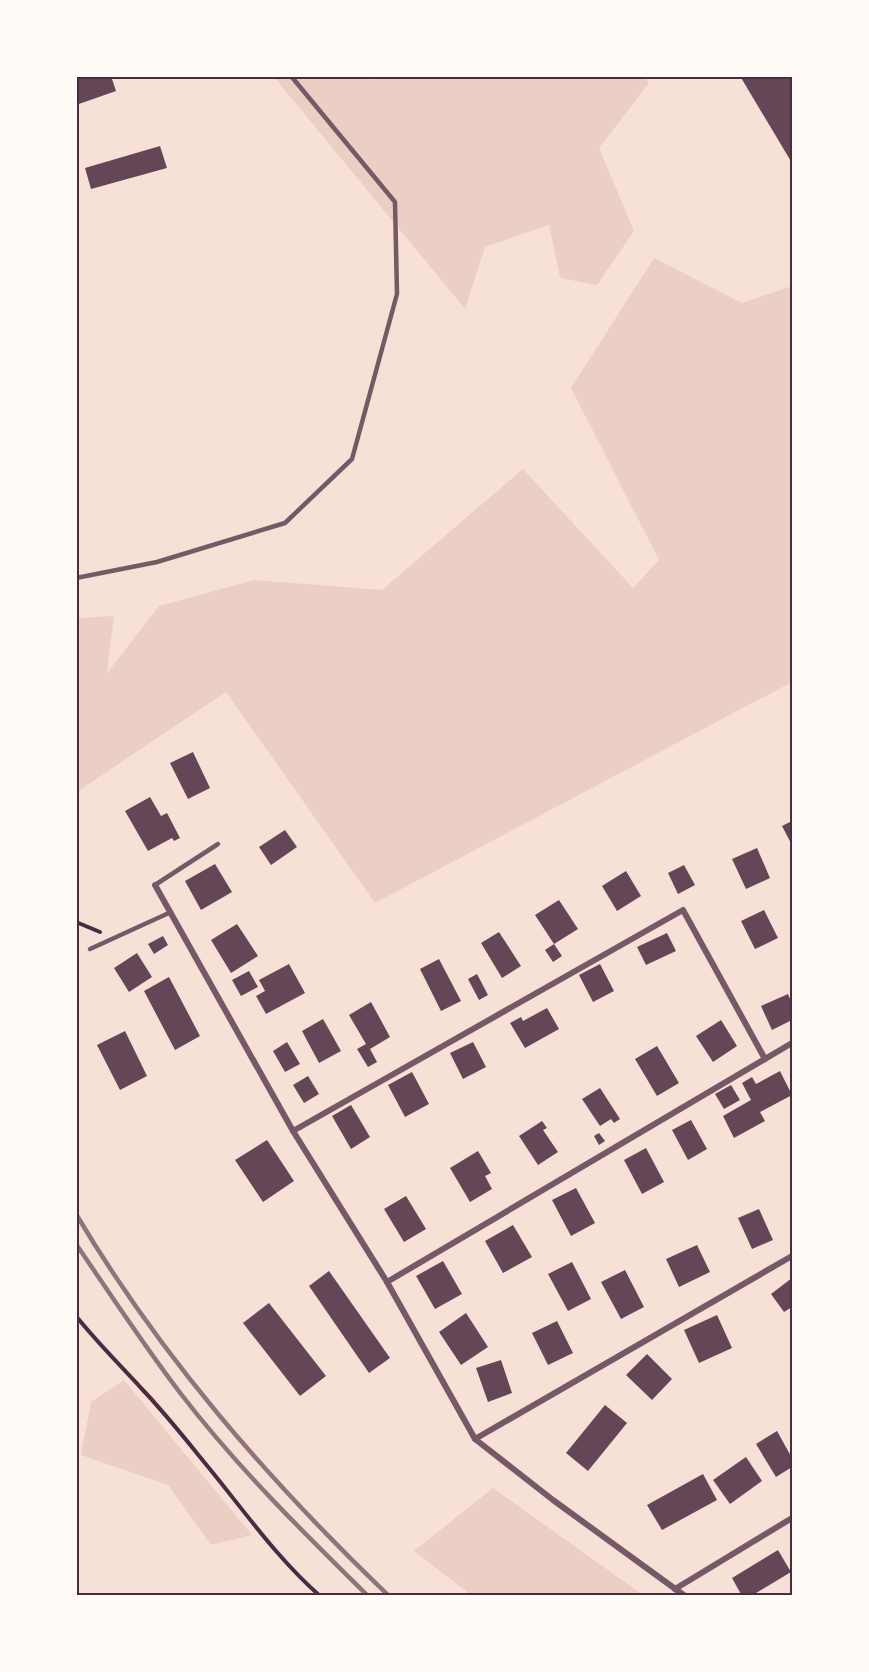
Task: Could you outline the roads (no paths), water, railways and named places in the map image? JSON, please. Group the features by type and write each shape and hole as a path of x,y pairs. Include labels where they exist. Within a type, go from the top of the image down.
{"street":[{"path":"155,885 293,1131 387,1282 475,1439 685,1596"},
{"path":"293,1131 683,910 765,1059"},
{"path":"387,1282 792,1043"},
{"path":"475,1439 792,1256"},
{"path":"675,1589 792,1518"}],"lane":[{"path":"76,579 158,562 285,523 352,459 397,294 395,202 291,76"},
{"path":"155,885 218,844"},
{"path":"90,949 171,912"}],"railway":[{"path":"76,1214 144,1318 219,1416 301,1508 389,1596"},
{"path":"76,1244 154,1357 202,1421 271,1498 368,1596"}]}
